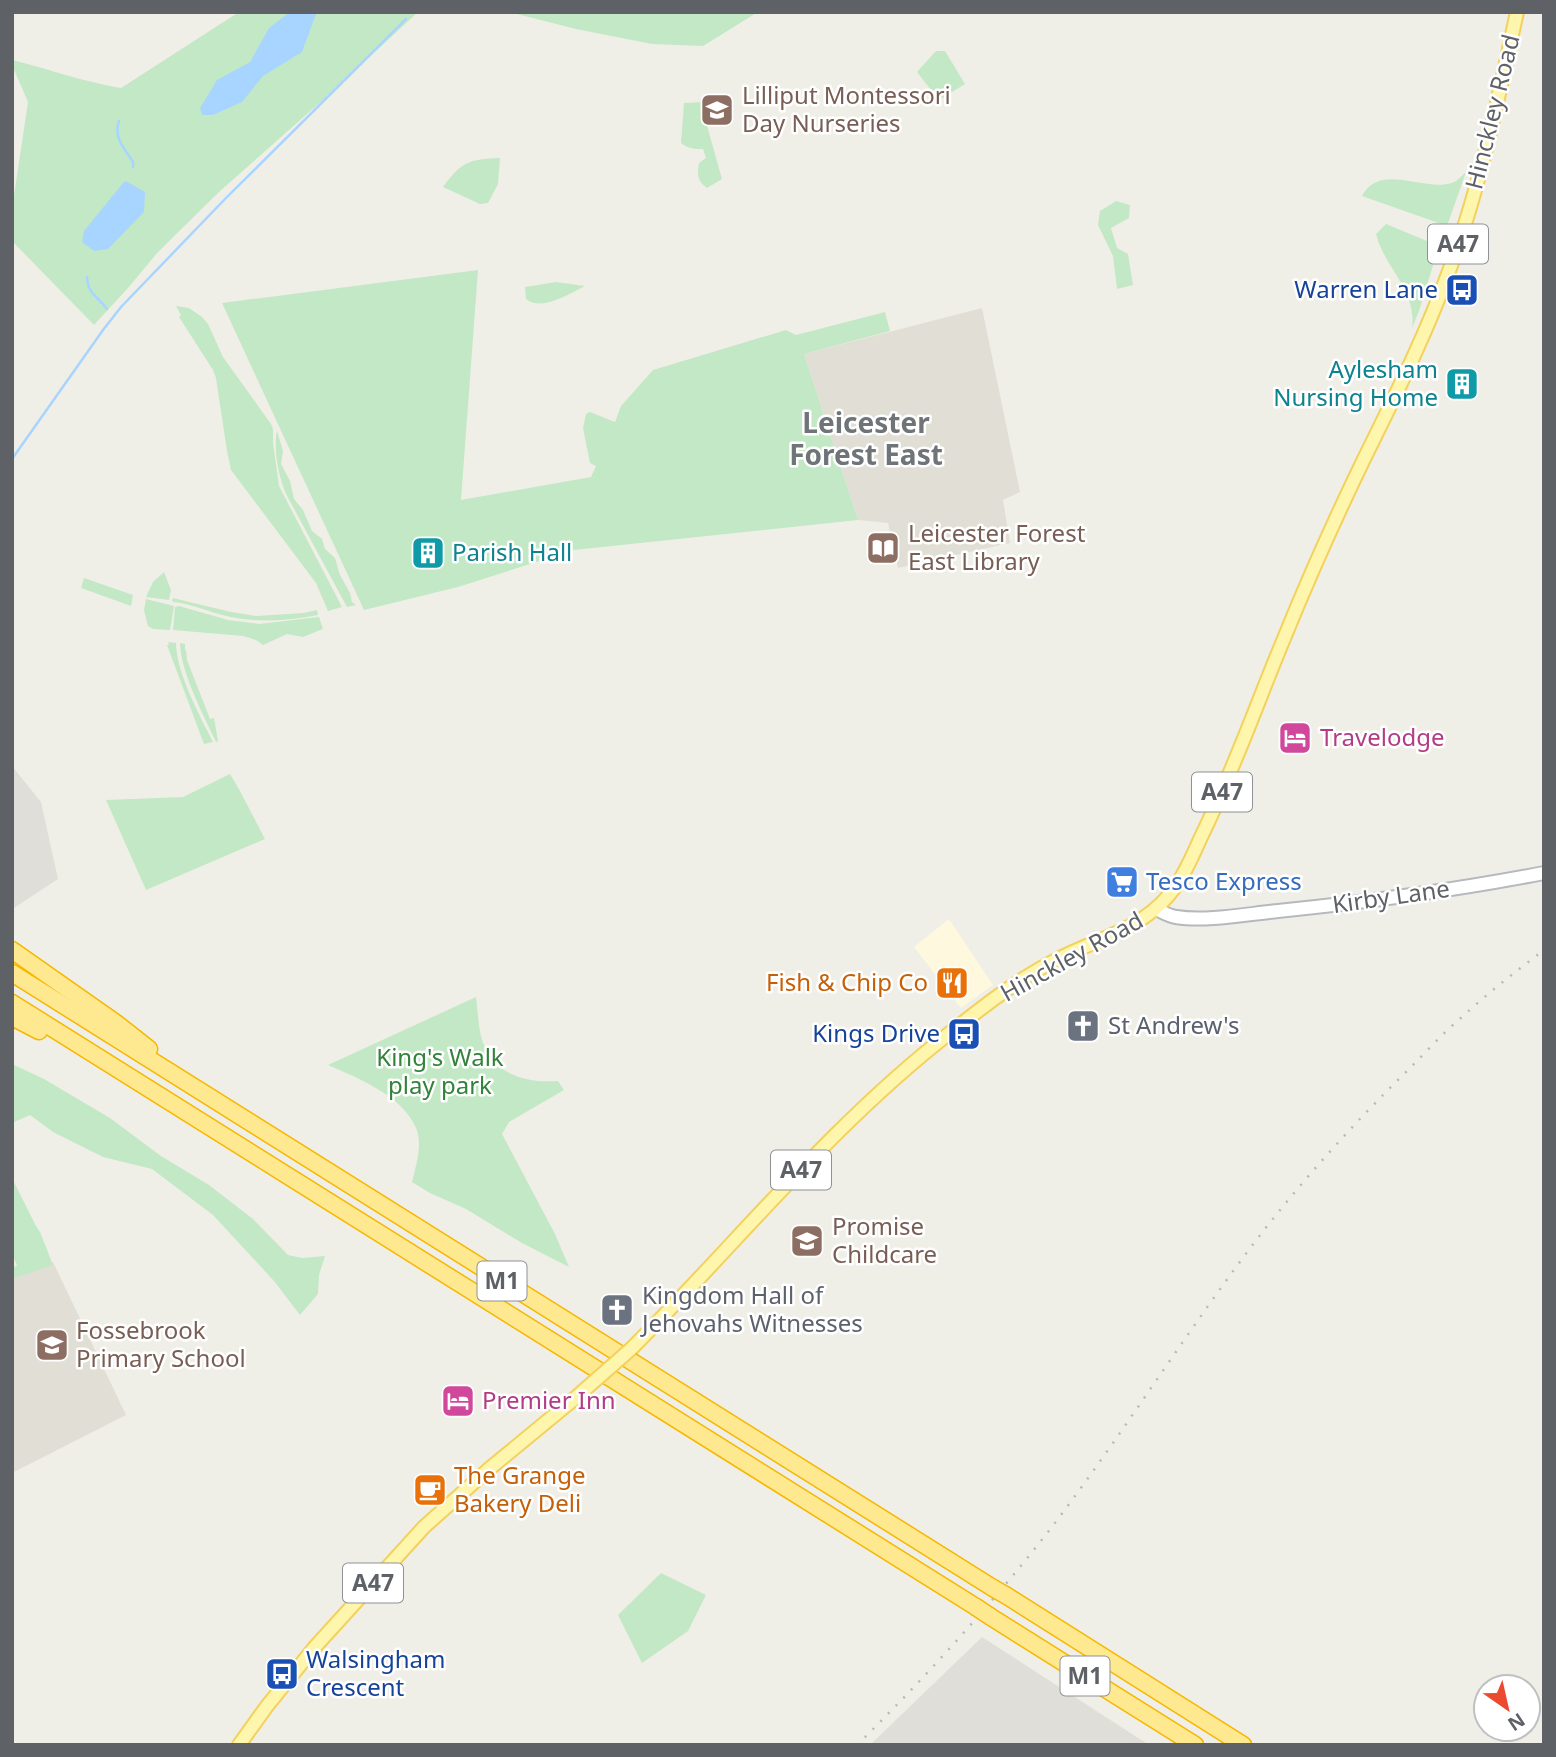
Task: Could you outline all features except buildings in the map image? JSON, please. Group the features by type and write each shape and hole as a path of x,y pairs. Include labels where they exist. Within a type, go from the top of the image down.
{"highway":[{"path":"12,950 116,1023 224,1107"},
{"name":"M1","path":"12,973 1242,1745"},
{"name":"M1","path":"12,1003 1195,1745"},
{"path":"12,1017 113,1067"}],"main road":[{"name":"Hinckley Road","path":"239,1745 314,1648 424,1527 606,1372 648,1332 808,1163 882,1091 932,1047 1025,977 1057,959 1130,927 1144,919 1168,896 1180,879 1210,820 1320,554 1411,366 1428,325 1461,237 1517,12"}],"street":[{"name":"Kirby Lane","path":"1156,908 1178,918 1229,916 1437,891 1544,873"}],"shaded area":[{"path":"982,308 1020,492 1003,500 1010,543 898,568 888,523 858,520 804,354"},
{"path":"12,766 41,802 58,879 14,908 12,907"},
{"path":"949,919 993,985 961,1008 914,947"},
{"name":"Fossebrook Primary School","path":"53,1262 126,1415 12,1473 12,1275"},
{"path":"982,1637 1149,1745 870,1745"}],"green space":[{"path":"239,12 422,12 417,13 219,192 158,252 94,325 12,241 12,209 28,102 12,60 121,88"},
{"path":"509,12 758,12 703,46 652,44"},
{"path":"936,51 945,51 965,84 939,100 917,72"},
{"path":"704,102 704,115 722,179 707,188 701,183 698,174 699,163 706,158 703,149 681,143 684,103"},
{"path":"500,158 498,184 488,203 480,204 443,187 461,167 481,159"},
{"path":"1466,172 1447,226 1362,196 1370,186 1380,181 1391,179 1441,185 1454,182"},
{"path":"1116,201 1130,205 1129,218 1111,228 1117,248 1128,254 1133,285 1117,289 1113,256 1098,225 1100,211"},
{"path":"1386,224 1439,246 1412,328 1410,302 1380,247 1376,234"},
{"path":"478,270 461,500 591,477 596,466 590,463 583,428 586,414 590,412 615,422 621,406 653,370 786,330 796,335 885,312 890,331 804,354 858,520 574,550 458,587 364,610 222,303"},
{"path":"556,282 585,286 548,302 532,302 526,299 525,287"},
{"path":"176,306 189,308 208,324 223,357 271,424 279,486 342,607 328,611 316,583 231,470 216,378 179,317 181,315"},
{"path":"277,431 283,451 281,464 290,481 294,499 303,510 312,531 322,539 325,549 335,558 352,602 356,605 347,607 286,494 277,463"},
{"path":"164,572 171,590 169,600 146,597 153,582"},
{"path":"84,578 133,595 131,606 81,588"},
{"path":"173,598 256,616 317,610 318,615 284,620 249,620 174,602"},
{"path":"146,599 174,606 170,630 148,626 144,610"},
{"path":"175,607 228,620 259,624 319,617 323,629 303,637 287,634 263,645 243,636 173,630"},
{"path":"168,642 176,643 184,680 213,742 204,744"},
{"path":"180,643 185,644 187,660 210,719 214,718 216,742 188,680"},
{"path":"230,774 265,839 146,890 106,800 183,797"},
{"name":"King's Walk play park","path":"476,997 482,1040 497,1064 505,1071 525,1079 558,1081 564,1090 509,1122 502,1134 555,1234 569,1267 412,1182 419,1141 410,1117 401,1106 378,1089 328,1065"},
{"path":"12,1064 44,1079 110,1118 161,1156 209,1185 253,1219 288,1255 302,1258 325,1256 319,1275 318,1294 300,1315 274,1281 213,1215 152,1169 103,1157 53,1132 30,1115 12,1123"},
{"path":"12,1178 40,1232 53,1265 12,1279 12,1267 17,1266 12,1253"},
{"path":"661,1573 706,1595 688,1631 642,1663 618,1615"}],"water":[{"path":"290,12 316,14 302,52 263,76 242,102 213,115 202,115 200,108 217,80 250,62 269,28"},
{"path":"126,181 145,192 144,212 108,249 94,251 82,242 84,231"}],"waterway":[{"path":"12,459 121,307 406,19"},
{"path":"119,121 119,138 133,162 133,167"},
{"path":"87,277 91,291 107,309"}],"railway":[{"path":"857,1745 956,1642 1048,1532 1222,1286 1305,1180 1366,1112 1448,1029 1544,950"}],"place":[{"name":"Lilliput Montessori Day Nurseries","path":"717,110"},
{"name":"Warren Lane","path":"1462,290"},
{"name":"Aylesham Nursing Home","path":"1462,384"},
{"name":"Leicester Forest East Library","path":"883,548"},
{"name":"Parish Hall","path":"428,553"},
{"name":"Travelodge","path":"1295,738"},
{"name":"Tesco Express","path":"1122,882"},
{"name":"Fish & Chip Co","path":"952,983"},
{"name":"St Andrew's","path":"1083,1026"},
{"name":"Kings Drive","path":"964,1034"},
{"name":"Promise Childcare","path":"807,1241"},
{"name":"Kingdom Hall of Jehovahs Witnesses","path":"617,1310"},
{"name":"Fossebrook Primary School","path":"52,1345"},
{"name":"Premier Inn","path":"458,1401"},
{"name":"The Grange Bakery Deli","path":"430,1490"},
{"name":"Walsingham Crescent","path":"282,1674"}],"district":[{"name":"Leicester Forest East","path":"866,439"}]}
